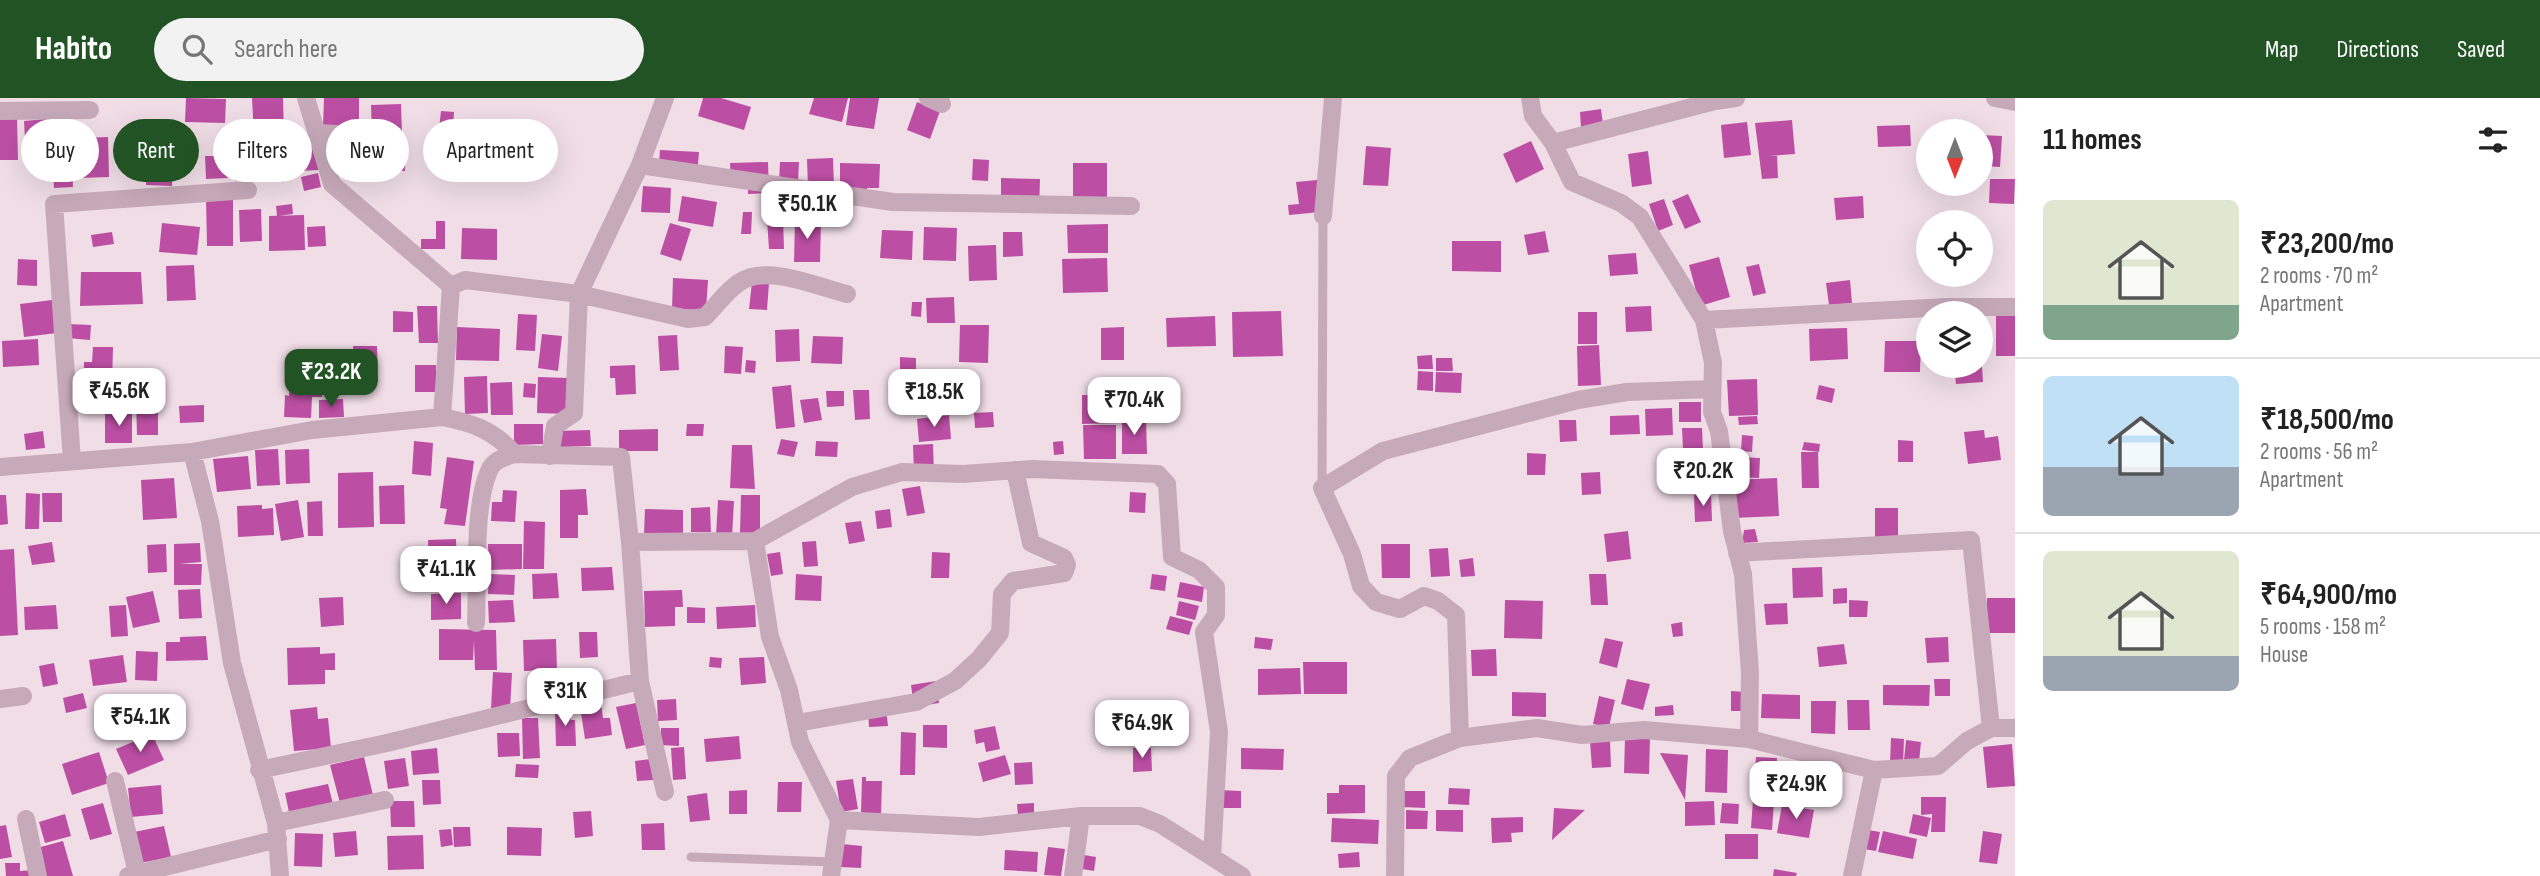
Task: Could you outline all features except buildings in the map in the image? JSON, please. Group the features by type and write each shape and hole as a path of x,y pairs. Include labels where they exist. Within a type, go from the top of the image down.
{"street":[{"path":"306,98 319,133 326,171 332,184 451,286"},
{"path":"550,456 555,426 574,413 579,294 640,165 666,98"},
{"path":"1323,216 1333,98"},
{"path":"1530,98 1533,116 1553,142 1572,182 1621,203 1640,217 1704,320 1713,363 1712,412 1719,431 1737,553 1743,574 1748,635 1749,739"},
{"path":"1553,142 1736,98"},
{"path":"1996,98 2015,102"},
{"path":"0,111 90,110"},
{"path":"319,133 326,133"},
{"path":"640,165 893,202 1131,206"},
{"path":"72,461 54,204 248,190"},
{"path":"451,286 465,279 579,294 688,318 705,317 740,282 757,275 774,276 847,294"},
{"path":"442,417 451,286"},
{"path":"1704,320 1947,307 2015,307"},
{"path":"1460,738 1456,615 1438,601 1424,596 1400,608 1376,603 1361,586 1352,554 1322,488 1383,451 1578,400 1627,392 1712,388"},
{"path":"0,467 192,452 312,430 442,417 474,423 499,436 515,454"},
{"path":"192,452 210,521 232,663 277,831 279,876"},
{"path":"476,623 481,501 489,469 499,459 515,454 621,457 640,681 665,792"},
{"path":"630,542 755,541 852,487 902,472 963,474 1015,470 1138,471 1158,474 1167,484 1172,557 1199,570 1216,587 1216,615 1204,632 1219,732 1212,857"},
{"path":"797,723 916,702 955,681 979,659 1000,633 1002,594 1013,581 1064,573 1067,565 1064,558 1031,543 1015,470"},
{"path":"1737,553 1971,540 1991,728"},
{"path":"755,541 770,637 797,723 800,742 839,820 832,869"},
{"path":"259,770 387,743 640,681"},
{"path":"0,699 23,696"},
{"path":"1395,876 1396,776 1410,758 1460,738 1537,728 1583,735 1644,730 1749,739 1874,770 1938,765 1967,741 1991,728 2015,728"},
{"path":"1852,876 1874,770"},
{"path":"115,781 133,875 385,800"},
{"path":"839,820 979,827 1081,816 1140,816 1160,824 1242,876"},
{"path":"1073,876 1081,816"},
{"path":"26,819 38,876"}],"lane":[{"path":"1322,488 1323,216"},
{"path":"691,857 832,869"}]}
